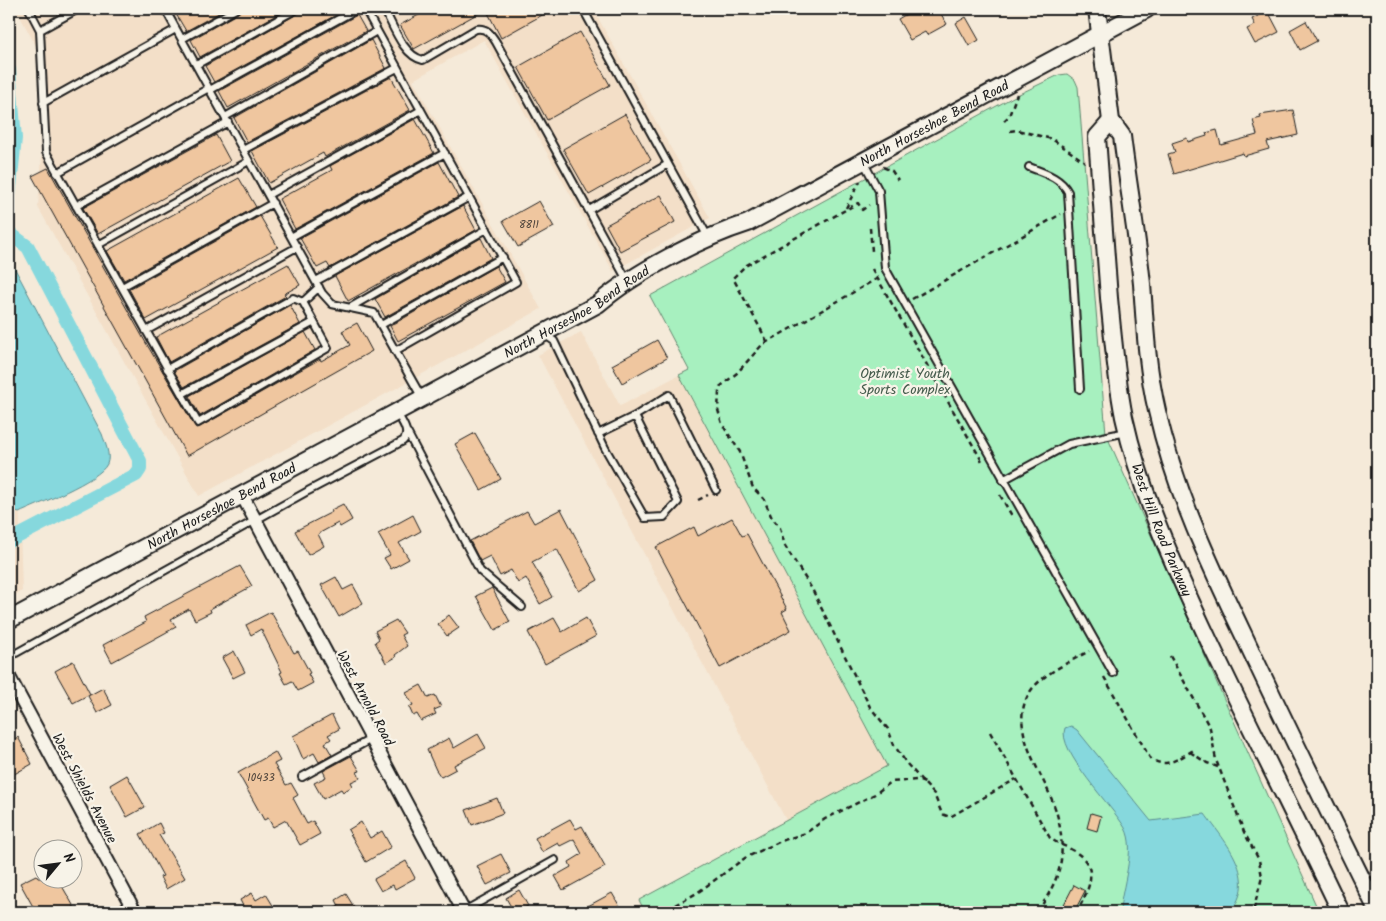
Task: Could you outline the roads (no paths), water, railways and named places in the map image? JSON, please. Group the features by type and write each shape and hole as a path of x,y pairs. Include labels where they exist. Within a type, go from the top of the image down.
{"street":[{"path":"1097,9 1111,121 1122,136 1140,265 1147,358 1156,410 1169,457 1188,512 1211,567 1277,708 1377,910"},
{"name":"North Horseshoe Bend Road","path":"9,620 598,304 628,281 709,238 748,223 862,160 1147,9"},
{"name":"West Hill Road Parkway","path":"1111,121 1096,137 1114,362 1128,432 1157,523 1181,580 1248,723 1341,912"},
{"name":"West Arnold Road","path":"243,496 464,912"},
{"name":"West Shields Avenue","path":"9,677 135,912"}],"lane":[{"path":"28,9 40,30 46,152 57,173 198,423 328,348 303,302 293,298 167,368"},
{"path":"40,30 78,9"},
{"path":"165,9 318,284 332,304 374,313 422,400"},
{"path":"182,39 236,9"},
{"path":"196,65 297,9"},
{"path":"57,173 357,9"},
{"path":"365,9 516,282 395,351"},
{"path":"384,9 407,50 416,58 423,60 476,29 481,28 488,31 496,42 628,281"},
{"path":"583,9 709,238"},
{"path":"43,103 176,29"},
{"path":"76,206 377,32"},
{"path":"243,150 397,68"},
{"path":"268,195 421,110"},
{"path":"291,237 445,153"},
{"path":"862,160 879,191 885,268 1113,673"},
{"path":"98,245 249,161"},
{"path":"589,210 668,164"},
{"path":"1029,167 1057,178 1064,184 1068,192 1080,389"},
{"path":"303,302 318,284 469,197"},
{"path":"122,287 273,203"},
{"path":"351,307 487,230"},
{"path":"146,331 297,247"},
{"path":"381,325 503,257"},
{"path":"182,394 314,322"},
{"path":"543,334 554,341 598,434 645,518 664,517 678,502 636,416"},
{"path":"598,434 636,416 669,395 716,490"},
{"path":"397,413 480,571 522,607"},
{"path":"9,657 256,522 308,491 403,442 407,432"},
{"path":"1004,480 1069,444 1128,432"},
{"path":"302,777 371,738"},
{"path":"464,912 555,860"}],"water":[{"path":"9,263 13,265 102,434 108,457 107,464 93,477 67,492 19,513 10,509 9,505"},
{"path":"1071,726 1077,730 1151,821 1205,814 1230,849 1240,874 1241,886 1238,899 1230,912 1120,912 1129,858 1128,837 1119,819 1077,764 1069,750 1065,738 1065,728"}],"waterway":[{"path":"9,70 15,138 9,196"},
{"path":"9,233 28,247 140,461 140,469 136,475 9,541"}],"park label":[{"name":"Optimist Youth Sports Complex","path":"905,382"}]}
